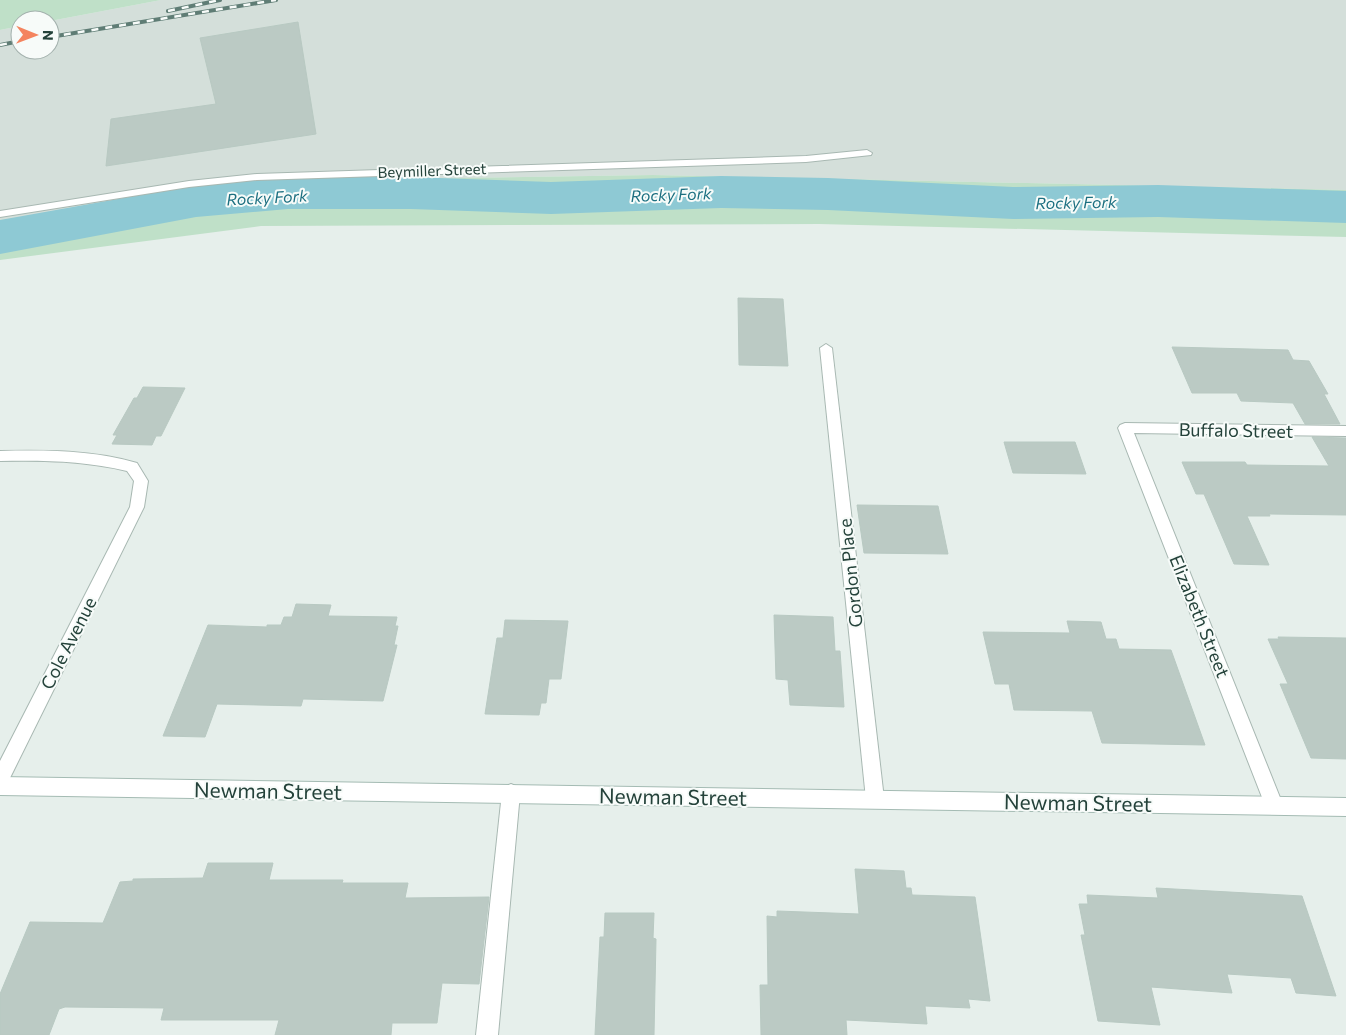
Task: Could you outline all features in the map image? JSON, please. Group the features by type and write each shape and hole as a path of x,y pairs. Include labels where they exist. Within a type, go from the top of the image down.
{"street":[{"name":"Beymiller Street","path":"0,214 95,197 257,176 796,159 867,153"},
{"name":"Gordon Place","path":"826,348 875,799"},
{"name":"Buffalo Street","path":"1125,428 1346,432"},
{"name":"Elizabeth Street","path":"1125,428 1274,805"},
{"name":"Cole Avenue","path":"0,456 87,458 112,462 132,467 141,481 137,507 0,780"},
{"name":"Newman Street","path":"0,786 1346,806"},
{"path":"487,1035 511,793"}],"shaded area":[{"path":"161,0 1346,0 1346,190 653,175 344,180 179,193 0,220 0,30 10,28 10,60 60,60 60,19"}],"green space":[{"path":"0,0 161,0 60,19 60,10 10,10 10,28 0,30"},
{"path":"653,175 1346,190 1346,237 819,224 261,226 0,260 0,220 179,193 344,180"}],"building":[{"path":"298,22 316,134 106,166 111,119 216,104 200,38"},
{"path":"738,298 783,299 788,366 739,365"},
{"path":"1172,347 1288,350 1293,360 1309,361 1328,394 1324,394 1340,424 1305,424 1293,403 1241,401 1237,393 1192,393"},
{"path":"143,387 185,388 161,436 156,436 152,445 112,444 117,435 113,435 134,398 137,398"},
{"path":"1312,437 1346,438 1346,515 1269,514 1270,516 1247,516 1269,565 1234,564 1204,494 1196,494 1182,462 1245,462 1247,465 1329,466"},
{"path":"1004,442 1075,442 1086,474 1013,473"},
{"path":"857,505 938,506 948,554 864,553"},
{"path":"296,604 331,605 328,616 397,617 395,626 398,626 394,645 397,645 383,701 303,699 301,706 217,704 205,737 163,736 208,625 267,627 267,625 281,625 284,617 292,617"},
{"path":"774,615 833,617 835,651 840,651 844,707 790,705 788,680 776,679"},
{"path":"505,620 568,621 561,679 549,679 546,703 541,703 539,715 485,714 497,638 503,638"},
{"path":"1067,621 1101,622 1106,639 1116,639 1119,649 1171,650 1205,745 1102,743 1092,711 1014,710 1009,684 995,684 983,632 1070,633"},
{"path":"1278,637 1346,638 1346,759 1311,758 1280,684 1288,684 1268,639 1279,639"},
{"path":"208,863 273,863 269,880 343,880 342,883 408,883 405,898 489,897 479,984 442,983 437,1023 392,1023 391,1035 275,1035 279,1020 161,1020 164,1008 65,1007 59,1009 49,1035 0,1035 0,994 30,922 103,923 120,882 133,881 133,879 203,878"},
{"path":"855,869 904,871 906,888 911,888 912,895 975,897 990,1001 968,999 970,1008 925,1006 927,1024 846,1020 847,1035 761,1035 760,985 768,985 767,916 777,917 777,911 859,914"},
{"path":"1156,888 1302,896 1336,996 1296,993 1291,978 1227,974 1232,993 1151,987 1160,1025 1098,1021 1081,935 1085,935 1079,904 1088,904 1087,895 1158,898"},
{"path":"605,913 654,913 653,938 656,939 654,1035 595,1035 600,937 604,937"}],"waterway":[{"name":"Rocky Fork","path":"0,237 196,201 288,193 411,193 551,198 721,192 828,194 1013,203 1158,201 1346,207"}],"railway":[{"path":"168,11 220,0"},
{"path":"60,35 276,0"},
{"path":"0,45 10,43"}]}
